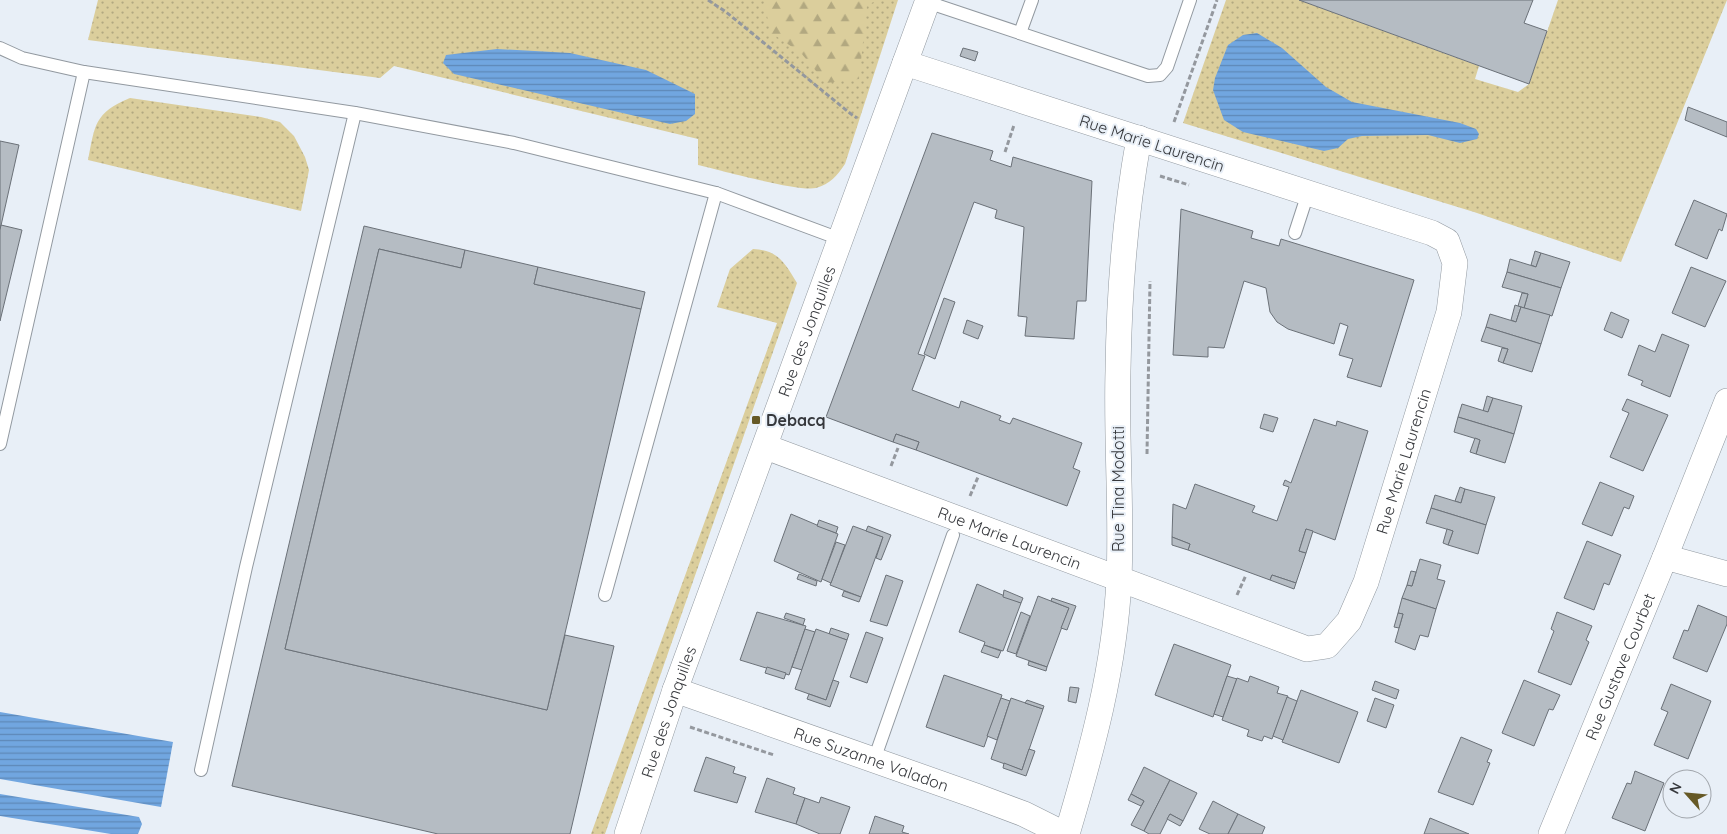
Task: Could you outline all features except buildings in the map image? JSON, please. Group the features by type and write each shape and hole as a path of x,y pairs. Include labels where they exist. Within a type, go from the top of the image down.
{"street":[{"name":"Rue des Jonquilles","path":"627,834 675,690 766,447 928,1"},
{"name":"Rue Marie Laurencin","path":"766,447 1307,649 1327,646 1349,621 1366,582 1449,312 1455,263 1447,241 1432,233 905,63"},
{"name":"Rue Tina Modotti","path":"1066,834 1094,742 1110,670 1119,580 1118,370 1128,197 1139,138"},
{"name":"Rue Gustave Courbet","path":"1551,834 1665,558 1727,401"},
{"path":"1665,558 1727,574"},
{"name":"Rue Suzanne Valadon","path":"675,690 976,796 1024,814 1066,834"}],"lane":[{"path":"1020,33 1032,0"},
{"path":"928,1 1148,76 1160,75 1167,67 1190,0"},
{"path":"0,48 22,58 84,72 355,113 514,143 716,193 840,239"},
{"path":"0,444 84,72"},
{"path":"201,770 248,558 355,113"},
{"path":"605,595 716,193"},
{"path":"1295,234 1308,193"},
{"path":"874,760 953,535"}],"path":[{"path":"708,0 726,12 851,114 880,129"},
{"path":"1165,147 1217,0"}],"green space":[{"path":"98,0 898,0 845,164 829,182 816,188 807,188 777,184 698,165 698,139 394,66 380,78 88,40"},
{"path":"769,0 878,0 867,5 859,79 826,83 801,53 770,32 765,4"},
{"path":"1226,0 1299,0 1479,66 1475,79 1518,92 1529,84 1558,0 1727,0 1621,262 1474,212 1183,123"},
{"path":"130,98 261,117 280,122 294,136 305,157 309,170 301,211 88,160 92,138 98,122 109,109"},
{"path":"753,249 775,255 789,269 797,283 605,834 591,834 777,323 717,307 730,269"}],"water":[{"path":"1257,33 1282,48 1326,87 1352,102 1460,123 1476,129 1479,134 1477,139 1460,143 1428,135 1362,136 1348,139 1338,148 1324,151 1243,132 1224,120 1213,90 1215,78 1228,45 1243,35"},
{"path":"497,49 570,53 646,70 695,94 695,114 686,121 670,124 454,74 443,63 446,55"},
{"path":"0,712 173,742 161,807 0,779"},
{"path":"0,794 139,817 142,824 138,834 111,834 0,816"}],"place":[{"name":"Debacq","path":"756,420"}]}
